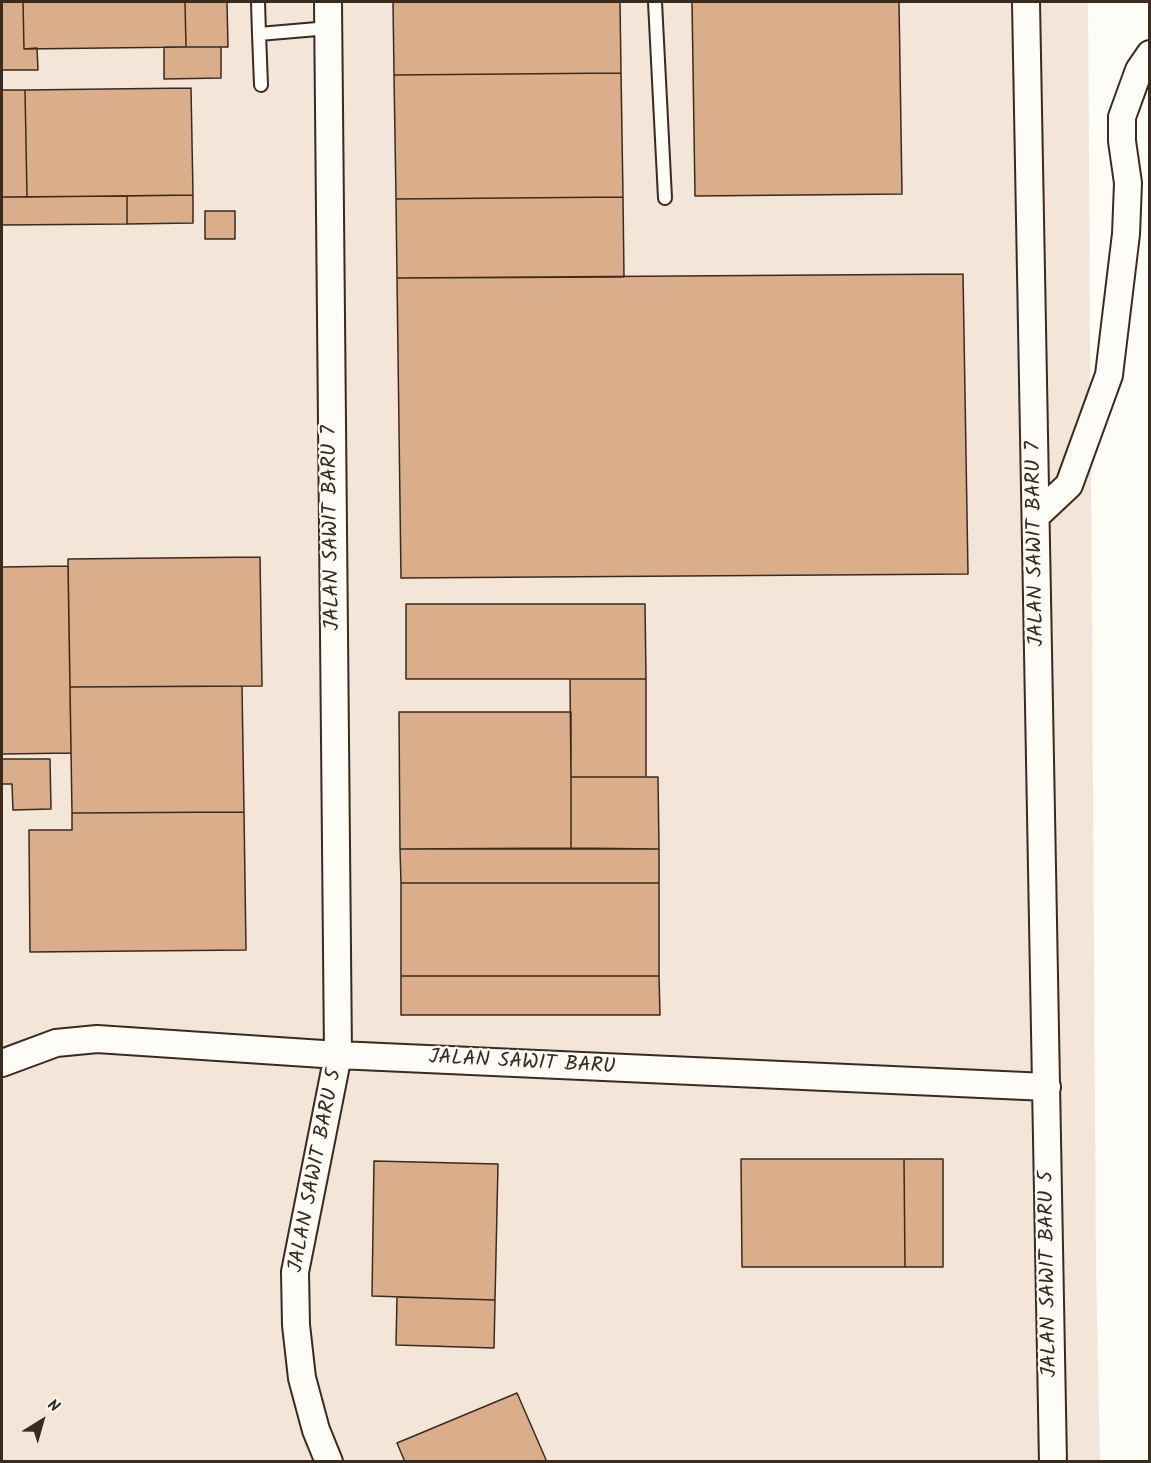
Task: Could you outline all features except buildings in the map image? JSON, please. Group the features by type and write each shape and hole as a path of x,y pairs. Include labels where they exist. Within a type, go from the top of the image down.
{"street":[{"name":"JALAN SAWIT BARU 7","path":"328,2 338,1055"},
{"name":"JALAN SAWIT BARU 7","path":"1026,2 1047,1087"},
{"path":"1036,516 1069,485 1109,375 1126,234 1128,183 1122,141 1122,117 1139,70 1149,54"},
{"name":"JALAN SAWIT BARU","path":"2,1063 56,1043 98,1039 338,1055 1047,1087"},
{"name":"JALAN SAWIT BARU 5","path":"329,1461 316,1430 302,1378 296,1325 296,1272 338,1055"},
{"name":"JALAN SAWIT BARU 5","path":"1047,1087 1053,1461"}],"lane":[{"path":"258,2 261,85"},
{"path":"655,2 665,198"},
{"path":"259,34 329,28"}],"shaded area":[{"path":"2,2 1088,2 1096,1272 1100,1461 2,1462"}]}
